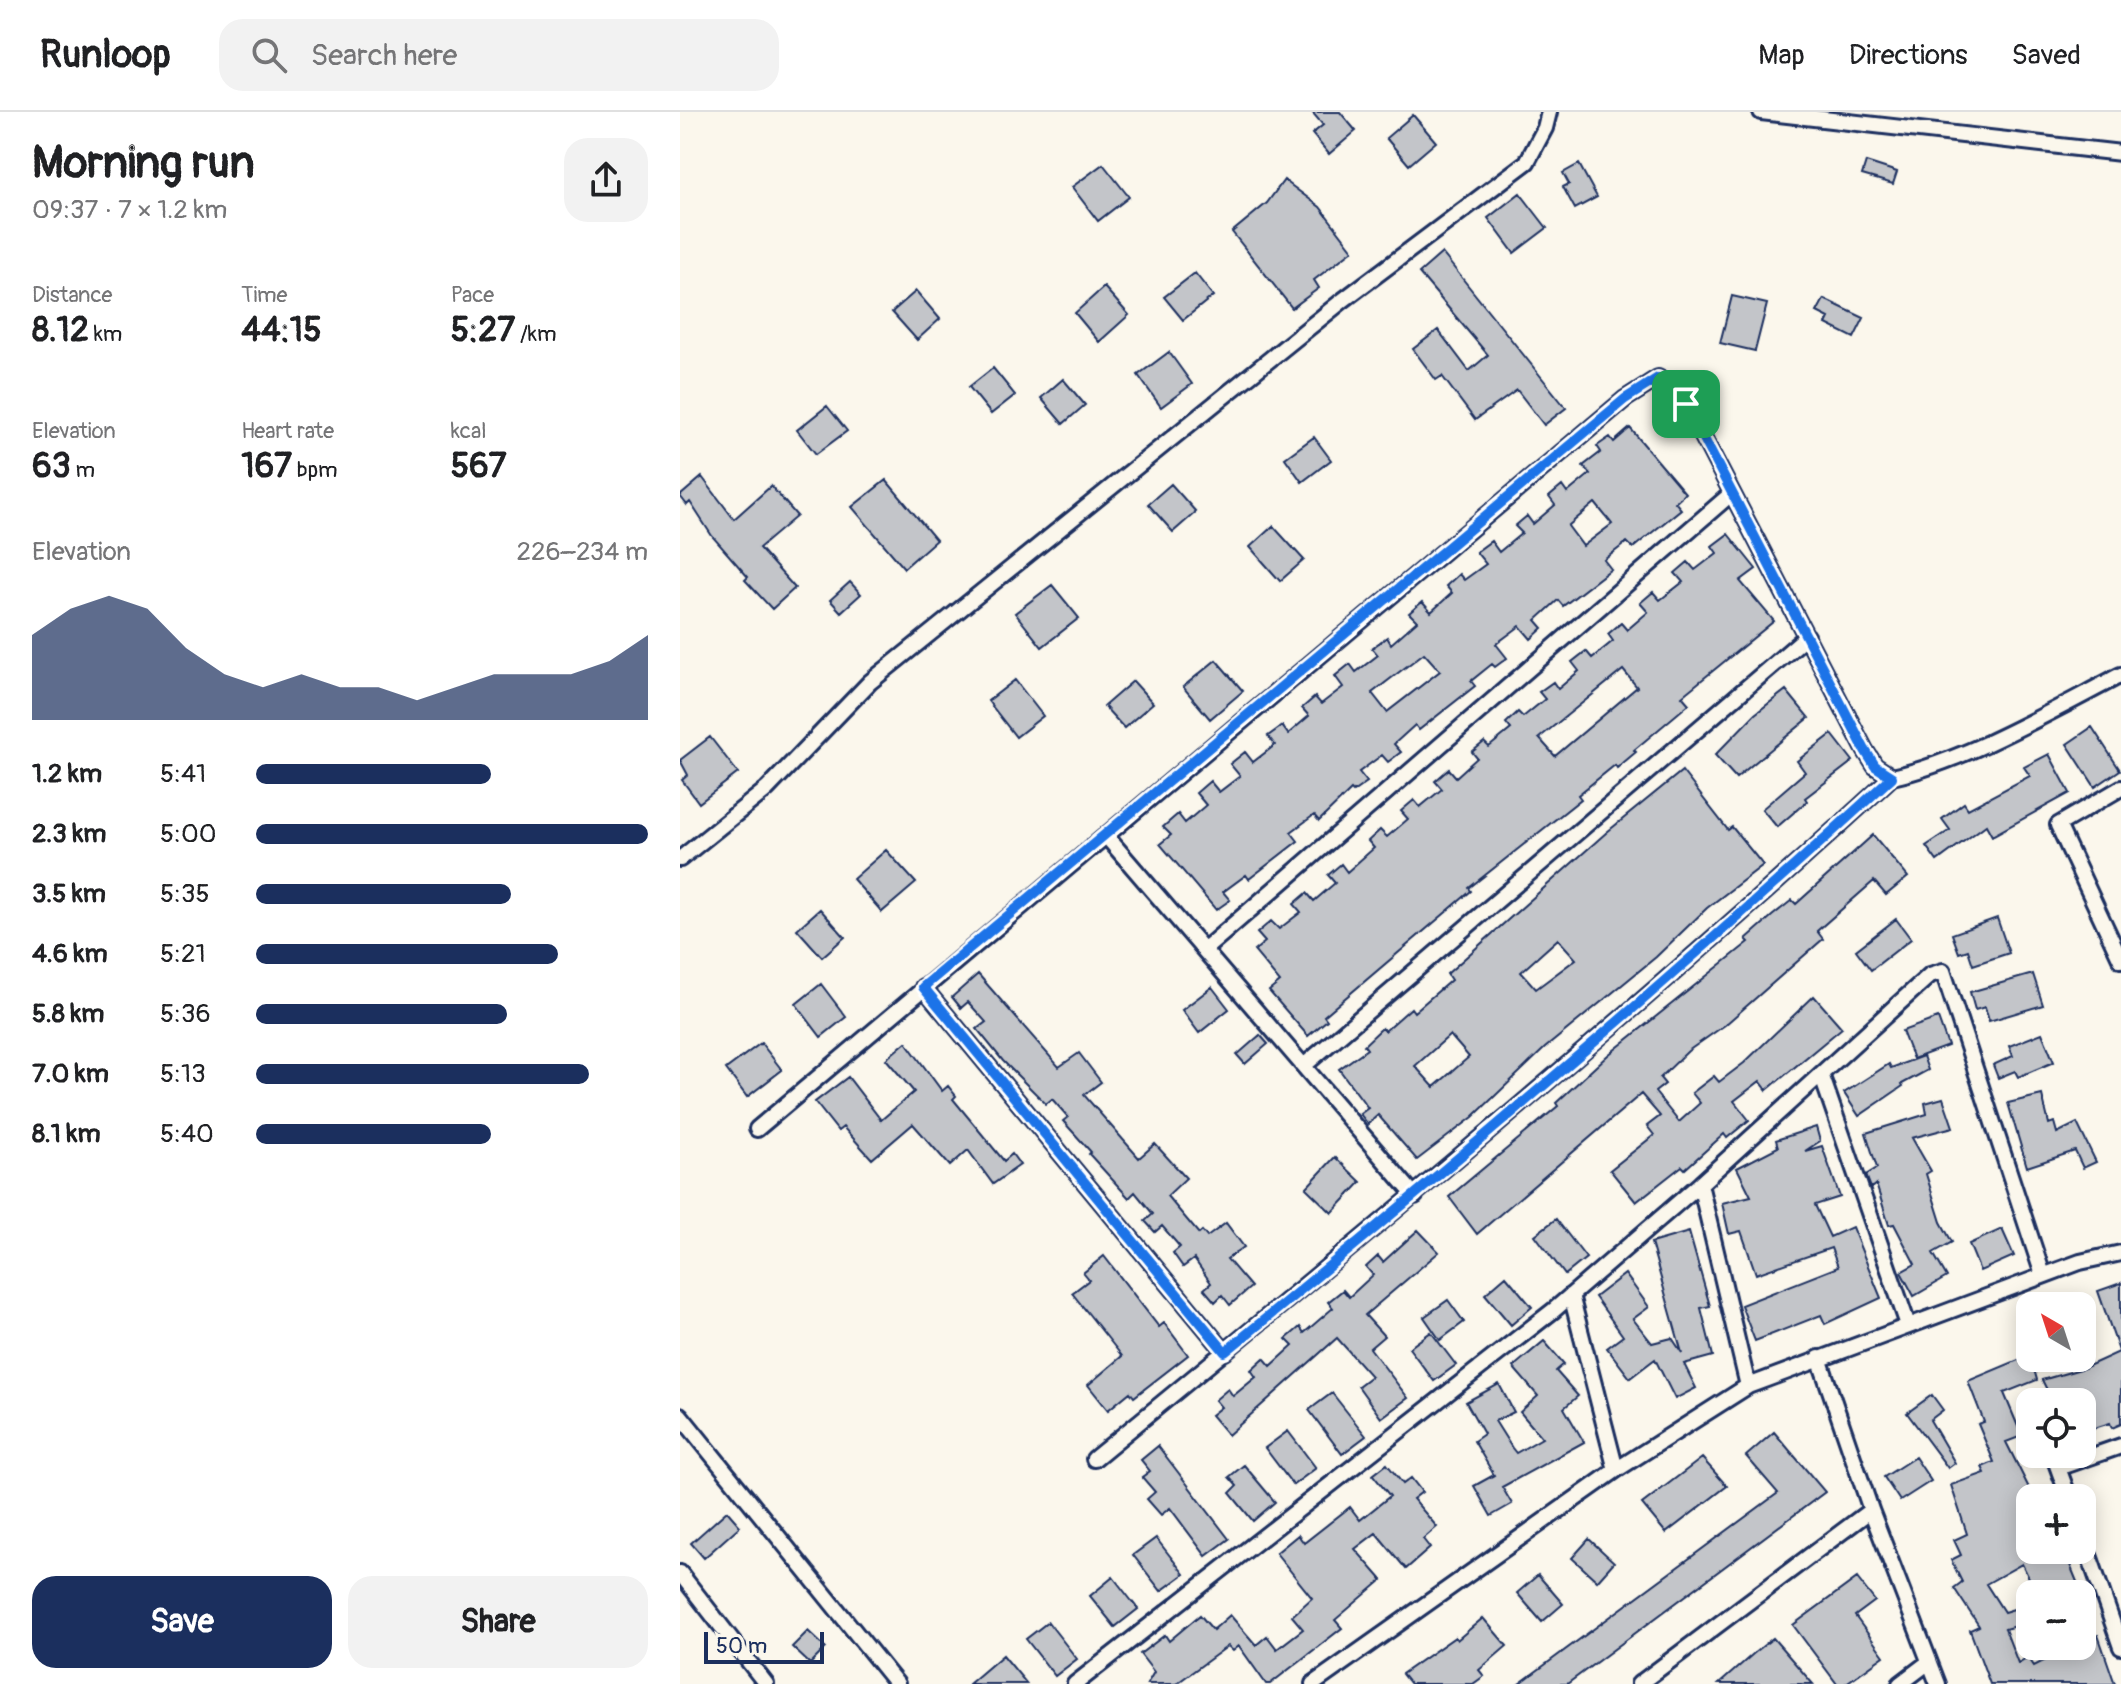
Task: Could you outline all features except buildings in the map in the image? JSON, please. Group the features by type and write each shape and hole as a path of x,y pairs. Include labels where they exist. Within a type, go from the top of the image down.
{"street":[{"path":"680,859 767,789 870,682 1342,301 1527,162 1545,128 1549,112"},
{"path":"1761,112 2121,153"},
{"path":"757,1129 1625,399 1658,378 1669,384 1686,404 1865,750 1875,766 1892,777"},
{"path":"1205,949 1732,493"},
{"path":"1306,1064 1807,636"},
{"path":"1094,1459 1415,1196 1806,856 1892,777 1946,759 2121,675"},
{"path":"2121,788 2058,825 2121,960"},
{"path":"1107,837 1306,1064 1415,1196"},
{"path":"1075,1684 1571,1295 1700,1184 1930,975 1943,971 2043,1275"},
{"path":"923,987 1225,1352"},
{"path":"1821,1074 1908,1325"},
{"path":"1700,1184 1748,1386"},
{"path":"1313,1684 1616,1470 1748,1386 2043,1275 2121,1253"},
{"path":"1571,1295 1616,1470"},
{"path":"1819,1358 1871,1510 1938,1684"},
{"path":"680,1415 897,1684"},
{"path":"2096,1452 2121,1446"},
{"path":"1639,1684 1871,1510"},
{"path":"2092,1564 2121,1647"},
{"path":"680,1573 766,1684"},
{"path":"1900,1684 1929,1662"}],"route":[{"path":"1658,378 1669,384 1686,404 1865,750 1875,766 1892,777 1806,856 1415,1196 1225,1352 923,987 1107,837 1625,399 1658,378"}]}
